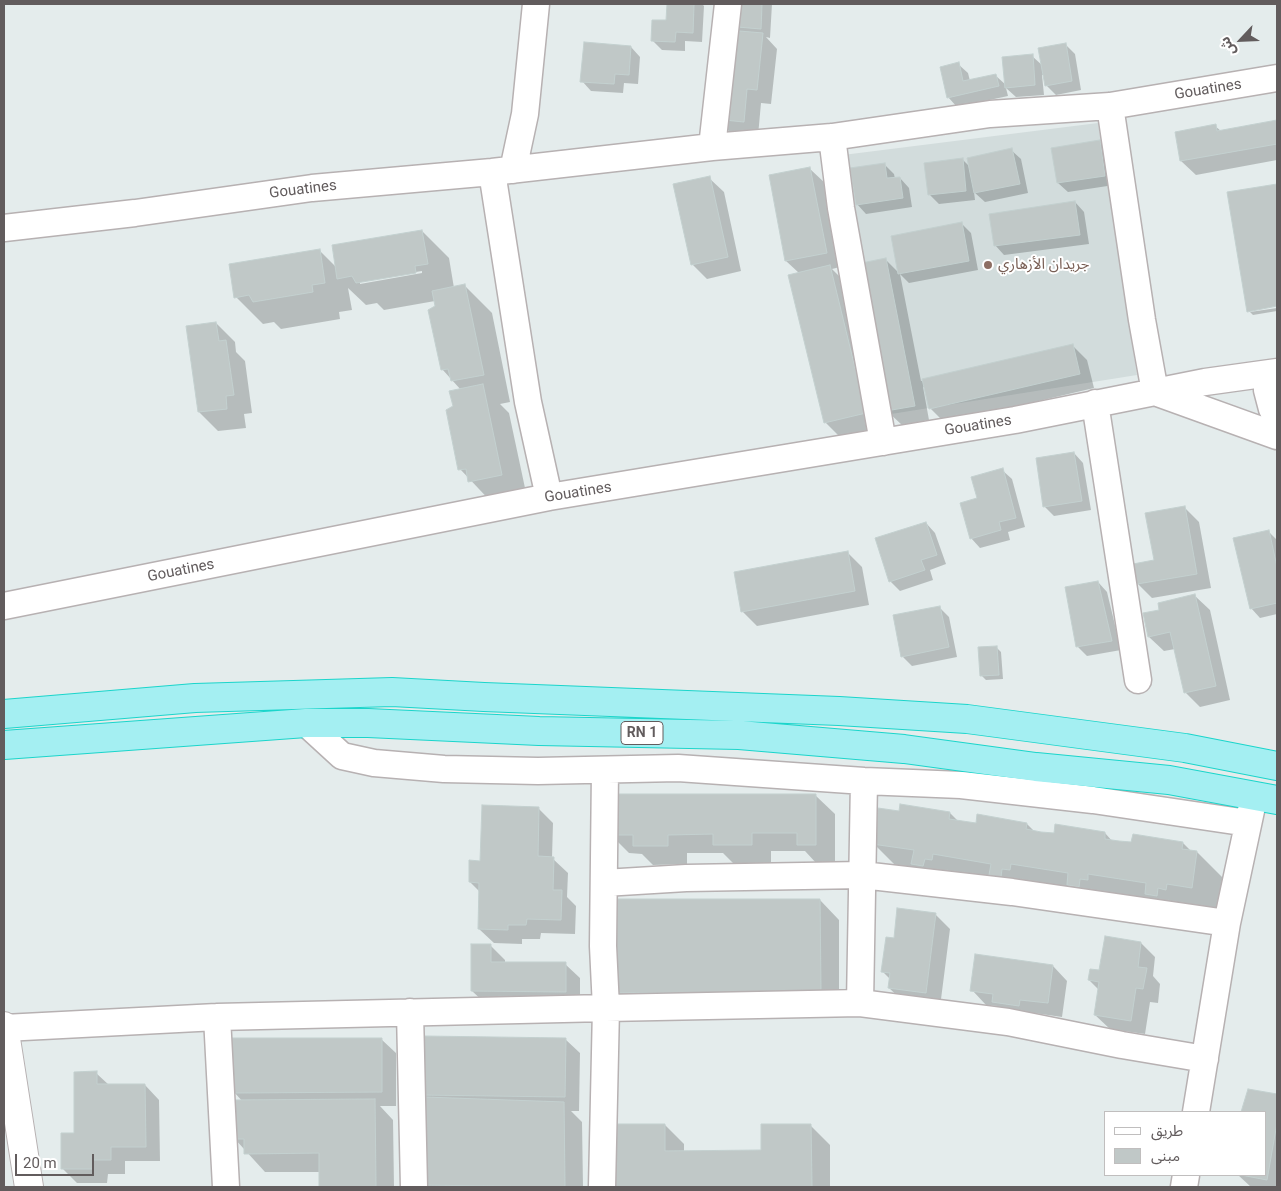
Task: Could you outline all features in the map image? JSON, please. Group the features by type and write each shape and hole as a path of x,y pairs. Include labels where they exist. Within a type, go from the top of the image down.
{"highway":[{"name":"RN 1","path":"4,714 195,698 392,692 839,710 967,719 1186,748 1277,766"},
{"name":"RN 1","path":"4,745 306,723 539,731 739,734 904,749 1036,767 1169,780 1266,798"}],"street":[{"path":"536,4 525,114 502,171 528,402 549,498"},
{"path":"712,147 728,4"},
{"name":"Gouatines","path":"4,228 136,213 312,188 502,171 712,147 832,137 990,114 1110,106 1277,78"},
{"path":"1110,106 1139,301 1155,392 1277,436"},
{"path":"832,137 841,208 883,442"},
{"path":"1277,372 1268,379 1267,390 1272,409 1277,416"},
{"name":"Gouatines","path":"4,606 549,498 1015,420 1205,382 1277,372"},
{"path":"1095,403 1138,680"},
{"path":"306,723 342,756 374,763 444,769 605,770 678,768 864,781 961,785 1093,800 1248,823"},
{"path":"602,1187 606,1008 605,770"},
{"path":"860,1002 864,781"},
{"path":"1196,1111 1227,923 1248,823 1266,798"},
{"path":"604,883 686,878 862,875 1012,892 1227,923"},
{"path":"29,1187 4,1027 217,1016 860,1002 1008,1022 1122,1045 1205,1059"},
{"path":"410,1012 414,1187"},
{"path":"217,1016 226,1187"}],"shaded area":[{"name":"جريدان الأزهاري","path":"1098,123 1137,375 885,415 835,156"}],"building":[{"path":"667,4 694,4 693,33 676,32 675,42 651,41 652,20 666,20"},
{"path":"727,4 762,4 761,29 726,26"},
{"path":"727,30 763,33 757,90 747,89 744,122 715,119"},
{"path":"584,42 631,46 629,75 615,74 614,84 580,82"},
{"path":"1066,43 1072,81 1045,86 1038,48"},
{"path":"1033,54 1035,85 1005,88 1002,57"},
{"path":"959,62 963,81 996,74 999,86 947,98 940,67"},
{"path":"1277,120 1277,144 1180,161 1175,132 1216,124 1217,131"},
{"path":"1100,140 1105,176 1057,183 1051,148"},
{"path":"1012,148 1020,184 974,193 967,158"},
{"path":"963,158 966,191 928,195 924,163"},
{"path":"885,163 887,178 900,177 903,198 856,205 850,168"},
{"path":"810,167 827,253 785,261 769,175"},
{"path":"710,176 728,257 691,265 673,184"},
{"path":"1277,184 1277,306 1247,312 1227,192"},
{"path":"1075,201 1080,235 994,246 989,214"},
{"path":"962,222 969,261 898,274 891,236"},
{"path":"422,230 428,264 415,266 416,273 356,283 352,276 337,279 332,245"},
{"path":"320,249 325,283 312,285 313,292 253,302 249,295 234,298 229,264"},
{"path":"886,258 915,406 886,411 857,264"},
{"path":"830,265 866,413 824,423 788,275"},
{"path":"465,284 484,375 451,381 448,369 441,370 428,310 435,306 432,291"},
{"path":"216,322 219,341 226,340 234,395 226,396 227,409 198,412 186,326"},
{"path":"1073,344 1080,374 929,409 922,379"},
{"path":"483,384 502,475 468,482 466,469 458,470 446,410 453,406 449,391"},
{"path":"1074,452 1082,501 1043,507 1036,458"},
{"path":"1003,468 1016,518 999,522 1001,530 970,539 960,503 977,498 971,477"},
{"path":"1185,506 1197,574 1137,584 1133,564 1154,560 1145,513"},
{"path":"926,522 937,555 921,560 925,570 889,582 875,538"},
{"path":"1269,530 1277,567 1277,603 1250,609 1233,538"},
{"path":"848,551 855,591 741,612 734,572"},
{"path":"1098,581 1112,641 1076,647 1065,587"},
{"path":"1195,594 1216,686 1184,693 1170,632 1148,637 1143,613 1159,610 1158,603"},
{"path":"940,606 949,647 901,657 893,615"},
{"path":"997,646 999,675 980,676 978,647"},
{"path":"608,794 816,794 816,845 797,845 797,833 752,833 752,845 713,845 713,834 668,835 668,846 633,846 633,835 608,835"},
{"path":"900,804 950,812 949,819 976,823 977,814 1027,823 1026,829 1041,832 1054,833 1055,824 1105,832 1105,839 1119,841 1131,842 1133,834 1183,842 1182,849 1197,851 1192,888 1167,884 1166,890 1158,888 1157,896 1145,894 1146,883 1088,874 1088,880 1080,879 1079,887 1067,885 1068,873 1011,864 1010,870 1002,869 1001,877 989,875 991,864 933,854 932,860 925,859 923,866 911,864 914,850 872,844 878,808 899,811"},
{"path":"482,805 539,807 538,856 554,857 553,890 562,890 561,920 527,919 526,925 508,925 508,930 478,929 479,883 469,882 469,860 480,861"},
{"path":"609,899 820,899 821,992 609,993"},
{"path":"897,908 936,913 926,993 888,988 890,973 881,972 886,937 894,938"},
{"path":"1105,936 1141,942 1138,967 1147,968 1143,989 1136,988 1131,1021 1094,1015 1099,982 1088,980 1090,969 1099,970"},
{"path":"471,944 491,944 491,962 566,962 566,992 471,991"},
{"path":"975,954 1053,965 1048,1003 1020,1000 1019,1006 992,1002 993,994 970,991"},
{"path":"423,1036 566,1038 565,1097 422,1095"},
{"path":"232,1038 382,1038 382,1092 233,1093"},
{"path":"97,1071 97,1084 145,1084 146,1147 111,1147 111,1160 93,1160 93,1169 61,1169 61,1133 74,1133 74,1072"},
{"path":"1248,1089 1277,1094 1277,1123 1267,1180 1246,1176 1266,1176 1266,1111 1241,1111"},
{"path":"424,1097 564,1102 565,1187 422,1185"},
{"path":"375,1099 376,1187 319,1187 319,1153 244,1154 244,1139 233,1139 233,1100"},
{"path":"612,1124 665,1124 665,1151 761,1150 761,1124 811,1124 812,1187 612,1187"}],"place":[{"name":"جريدان الأزهاري","path":"988,265"}]}
